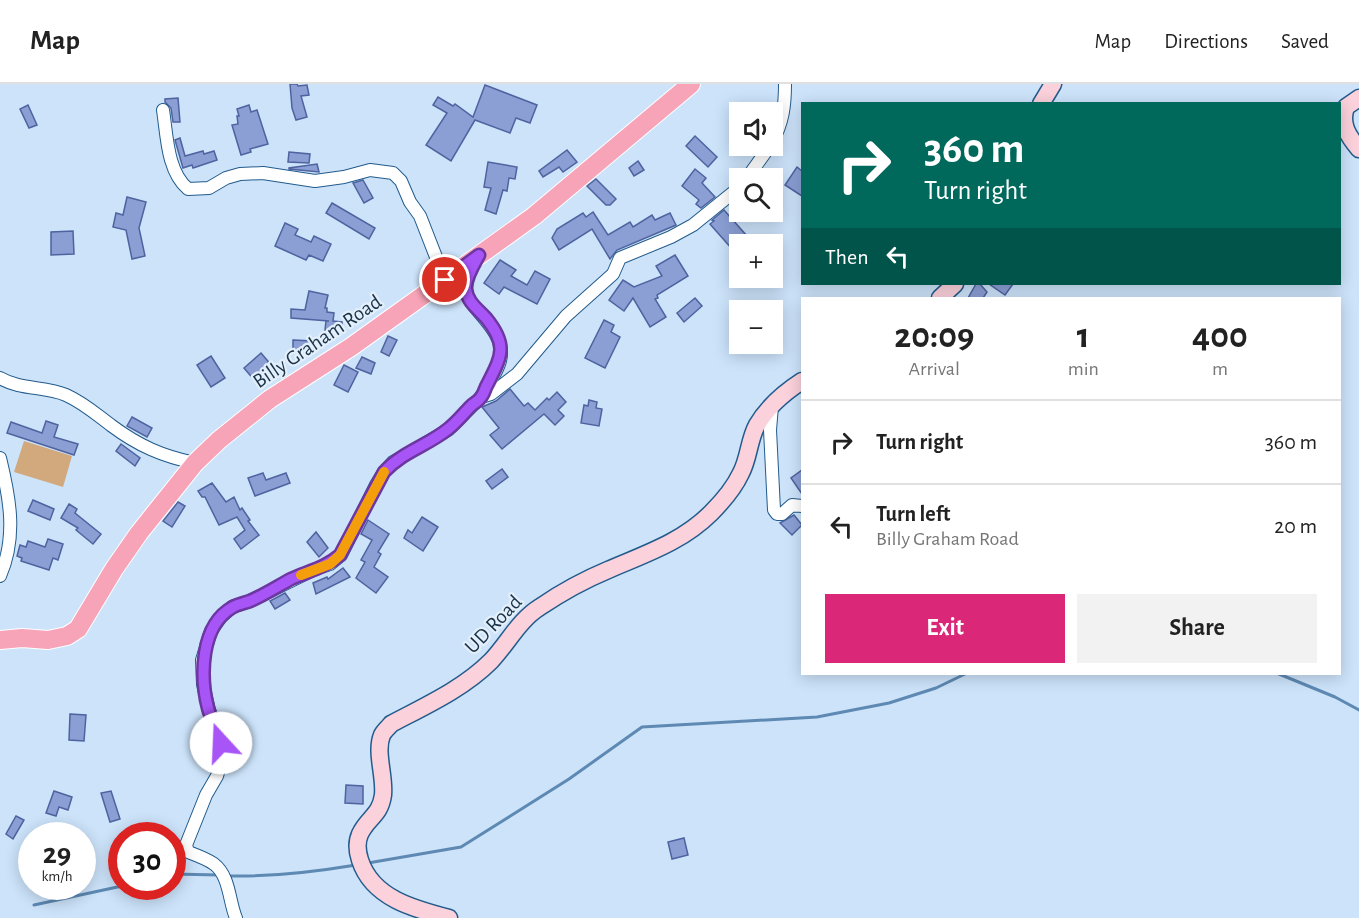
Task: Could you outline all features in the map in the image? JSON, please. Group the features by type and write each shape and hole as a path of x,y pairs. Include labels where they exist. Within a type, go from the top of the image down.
{"main road":[{"name":"Billy Graham Road","path":"0,640 22,638 48,640 67,636 78,629 126,552 195,463 219,440 270,399 351,346 534,216 691,84"},
{"path":"1042,102 1053,84"},
{"path":"1359,98 1346,107 1344,122 1346,134 1359,149"},
{"path":"941,297 954,285"},
{"name":"UD Road","path":"448,918 393,900 374,885 361,864 356,846 360,833 379,811 383,795 380,750 382,735 391,724 472,678 492,659 521,623 537,609 579,583 675,541 709,515 724,500 742,472 756,427 782,395 801,382"}],"street":[{"path":"783,115 785,84"},
{"path":"163,110 171,160 180,182 188,189 208,188 225,178 240,174 263,173 315,181 345,177 370,170 393,173 401,181 410,202 420,216 445,280"},
{"path":"481,397 491,394 517,374 566,316 613,274 620,258 671,237 693,225 729,196"},
{"path":"236,918 225,881 219,870 214,864 188,852 186,845 206,795 217,776 220,763 221,743 209,710 202,660 211,631 232,607 250,601 305,573 330,564 340,555 384,472 393,462 448,430 481,397 501,357 500,341 486,318 467,296 465,286 479,255"},
{"path":"2,384 54,390 68,395 153,452 195,463"},
{"path":"772,406 770,430 774,510 777,514 782,514 792,505 801,506"},
{"path":"0,458 9,501 11,526 10,546 0,576"}],"shaded area":[{"path":"24,441 72,456 63,487 14,472"}],"building":[{"path":"290,84 307,85 309,95 301,96 307,117 296,120 292,108"},
{"path":"485,85 537,105 530,123 516,118 510,133 475,120 451,161 426,145 447,113 433,105 438,97 453,106 455,104 473,117"},
{"path":"178,98 180,122 173,122 171,108 165,99"},
{"path":"28,105 37,125 29,128 20,109"},
{"path":"249,105 251,112 257,110 268,144 250,149 251,152 241,155 232,125 238,124 237,109"},
{"path":"695,136 717,157 708,167 686,146"},
{"path":"180,138 185,156 203,151 204,154 214,151 217,160 193,168 192,165 183,168 175,140"},
{"path":"567,150 577,162 563,172 559,167 543,177 539,171"},
{"path":"289,152 310,154 309,163 288,162"},
{"path":"638,161 644,170 634,176 629,168"},
{"path":"488,162 517,167 515,179 509,178 507,191 503,190 496,214 485,210 491,188 484,187"},
{"path":"317,164 319,172 289,169 289,168"},
{"path":"797,167 801,170 801,195 785,185"},
{"path":"695,169 706,178 702,183 715,197 701,208 696,204 699,200 682,186"},
{"path":"596,179 616,199 610,205 606,205 587,186"},
{"path":"363,180 373,198 364,203 353,183"},
{"path":"127,197 146,202 139,228 145,256 132,259 126,230 113,227 116,213 123,215"},
{"path":"332,203 375,228 369,239 326,213"},
{"path":"724,210 729,216 729,222 735,222 745,234 729,234 729,246 710,224 714,221 712,220"},
{"path":"593,212 608,235 630,222 633,227 652,215 655,220 670,213 676,225 617,250 610,259 592,229 559,250 552,238 557,229 583,213 586,217"},
{"path":"285,223 298,229 295,235 311,242 314,236 331,244 323,261 309,255 306,260 275,246"},
{"path":"73,231 74,254 51,255 51,232"},
{"path":"675,255 688,276 657,295 658,298 655,299 666,317 650,327 633,298 624,311 609,300 623,280 634,287 662,276 656,266"},
{"path":"500,260 516,270 511,276 527,285 535,271 550,279 537,304 504,287 499,294 484,283"},
{"path":"975,285 981,285 987,292 984,297 969,297"},
{"path":"990,285 1012,285 1005,295"},
{"path":"309,291 328,295 325,308 327,312 334,313 333,321 342,322 342,331 325,330 326,321 329,321 291,318 291,309 305,310"},
{"path":"695,298 702,306 684,322 677,313"},
{"path":"604,320 614,325 611,332 620,337 605,368 585,358"},
{"path":"388,336 397,340 389,356 381,352"},
{"path":"293,340 313,341 313,351 293,350"},
{"path":"261,353 278,373 261,388 244,368"},
{"path":"211,356 225,378 211,387 197,365"},
{"path":"362,357 375,363 371,374 356,368"},
{"path":"344,365 358,372 348,392 334,385"},
{"path":"510,389 524,406 528,403 535,410 557,392 566,402 558,410 564,416 555,425 544,414 502,449 490,435 499,428 482,407 496,401"},
{"path":"589,400 597,402 596,408 602,409 599,426 581,423 584,405 588,406"},
{"path":"132,417 152,428 147,437 127,426"},
{"path":"46,421 58,425 54,437 78,444 74,455 7,433 11,422 42,433"},
{"path":"121,444 140,458 135,466 116,451"},
{"path":"502,469 508,477 492,489 486,481"},
{"path":"801,471 801,493 791,478"},
{"path":"263,473 266,480 286,473 290,483 255,496 248,478"},
{"path":"212,483 226,502 234,497 240,510 242,508 250,520 248,521 259,535 241,549 234,539 245,530 237,517 219,525 205,497 202,497 198,491"},
{"path":"33,500 54,509 50,520 28,511"},
{"path":"178,502 185,506 172,527 163,521"},
{"path":"69,504 77,509 75,513 101,534 93,544 76,530 78,528 61,518"},
{"path":"794,515 801,526 792,535 780,523"},
{"path":"422,517 438,527 423,551 404,538 408,530 412,533"},
{"path":"368,520 389,534 378,552 381,554 374,567 388,577 376,593 356,578 365,562 361,560 372,540 361,534"},
{"path":"316,532 328,548 319,557 307,542"},
{"path":"48,539 63,544 58,560 53,558 49,570 21,561 22,558 17,556 20,545 26,547 28,541 45,547"},
{"path":"343,568 350,577 316,594 313,583 327,577 328,579"},
{"path":"285,593 290,600 275,609 270,601"},
{"path":"70,714 86,715 84,741 69,740"},
{"path":"346,785 363,786 363,804 345,803"},
{"path":"54,791 72,797 68,810 59,807 56,816 46,813"},
{"path":"111,791 120,819 110,822 101,793"},
{"path":"16,816 24,820 18,822 18,830 13,839 6,834"},
{"path":"684,838 688,855 672,859 668,842"}],"waterway":[{"path":"368,863 461,847 569,779 642,727 817,717 889,703 936,688 963,675"},
{"path":"1281,675 1335,697 1359,710"},
{"path":"228,876 292,874 356,865"},
{"path":"186,874 219,875"},
{"path":"34,905 108,889"}],"slow traffic":[{"path":"301,575 330,564 340,555 384,472"}],"route":[{"path":"221,743 209,710 202,660 211,631 221,617 232,607 330,564 340,555 384,472 393,462 414,448 448,430 481,397 496,369 501,357 500,341 486,318 467,296 465,286 479,255 445,280"}]}
